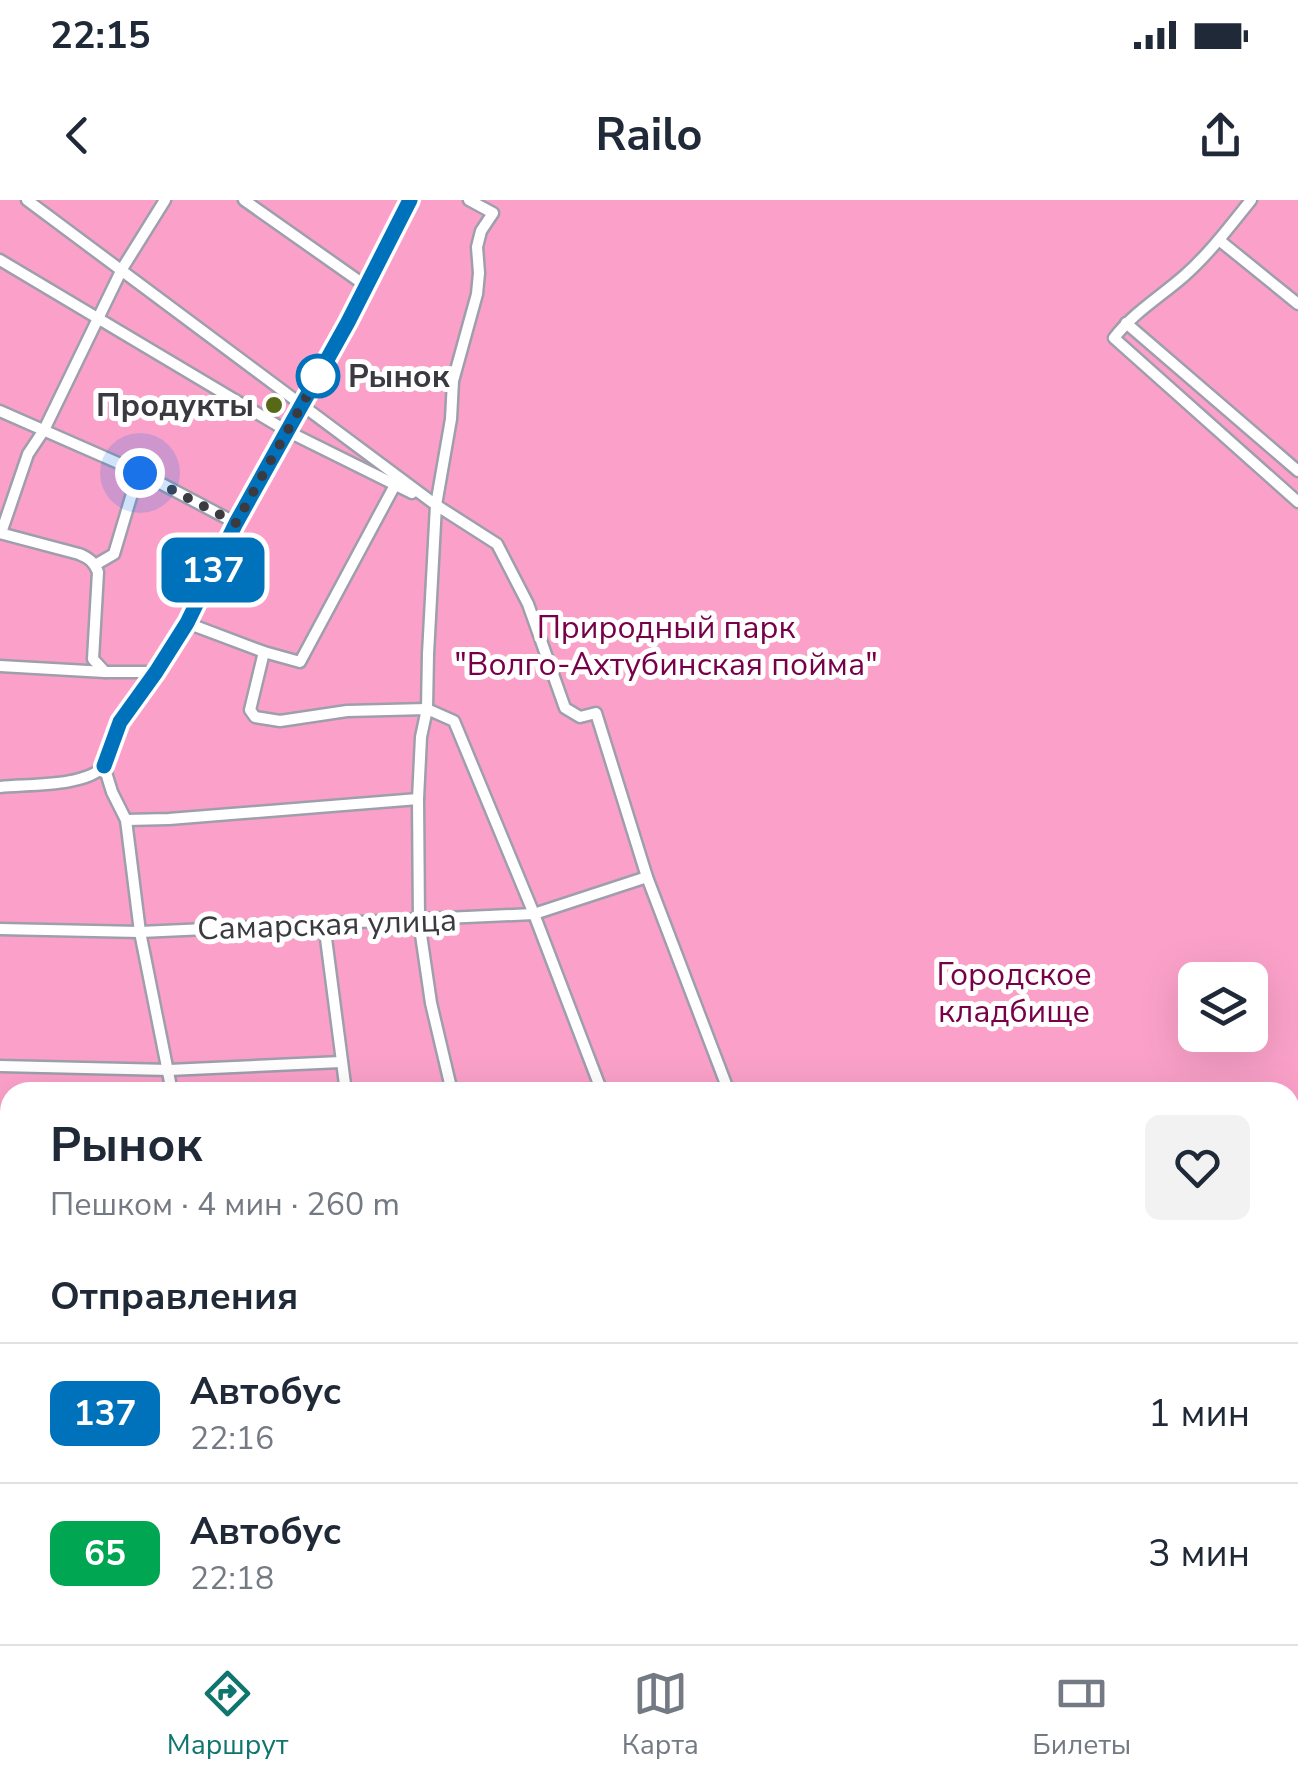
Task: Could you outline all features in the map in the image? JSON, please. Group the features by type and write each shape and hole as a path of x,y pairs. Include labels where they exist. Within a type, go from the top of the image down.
{"street":[{"path":"27,200 436,505 497,544 528,604 564,708 580,718 596,713 647,877 724,1082"},
{"path":"105,672 93,660 98,572 94,564 79,554 0,533 28,454 44,430 122,269 165,200"},
{"path":"244,200 366,286"},
{"path":"0,787 83,779 104,766 120,722 187,623 236,523 410,200"},
{"path":"450,1082 431,1004 419,921 418,799 421,737 428,709 436,505 451,419 453,381 477,294 477,246 493,213 469,200"},
{"path":"1251,200 1186,274 1126,322 1114,338 1298,502"},
{"path":"1219,240 1298,304"},
{"path":"0,260 286,431 436,505"},
{"path":"1126,322 1298,471"},
{"path":"0,411 140,473 236,523"},
{"path":"94,564 114,554 140,473"},
{"path":"187,623 300,662 394,484"},
{"path":"264,652 250,710 255,717 280,721 347,711 428,709 454,721 598,1082"},
{"path":"0,666 156,672"},
{"path":"104,766 126,820 140,932 171,1082"},
{"path":"126,820 418,799"},
{"name":"Самарская улица","path":"0,929 140,932 534,914 647,877"},
{"path":"324,923 344,1082"},
{"path":"0,1066 169,1070 341,1062"}],"green space":[{"name":"Природный парк \"Волго-Ахтубинская пойма\"","path":"0,200 1298,200 1298,1082 0,1082"}],"bus line":[{"name":"137","path":"104,766 120,722 187,623 236,523 348,322 410,200"}],"place":[{"name":"Рынок","path":"318,376"},
{"name":"Продукты","path":"274,405"}],"route":[{"path":"140,473 236,523 318,376"}],"park label":[{"name":"Городское кладбище","path":"1014,992"}]}
